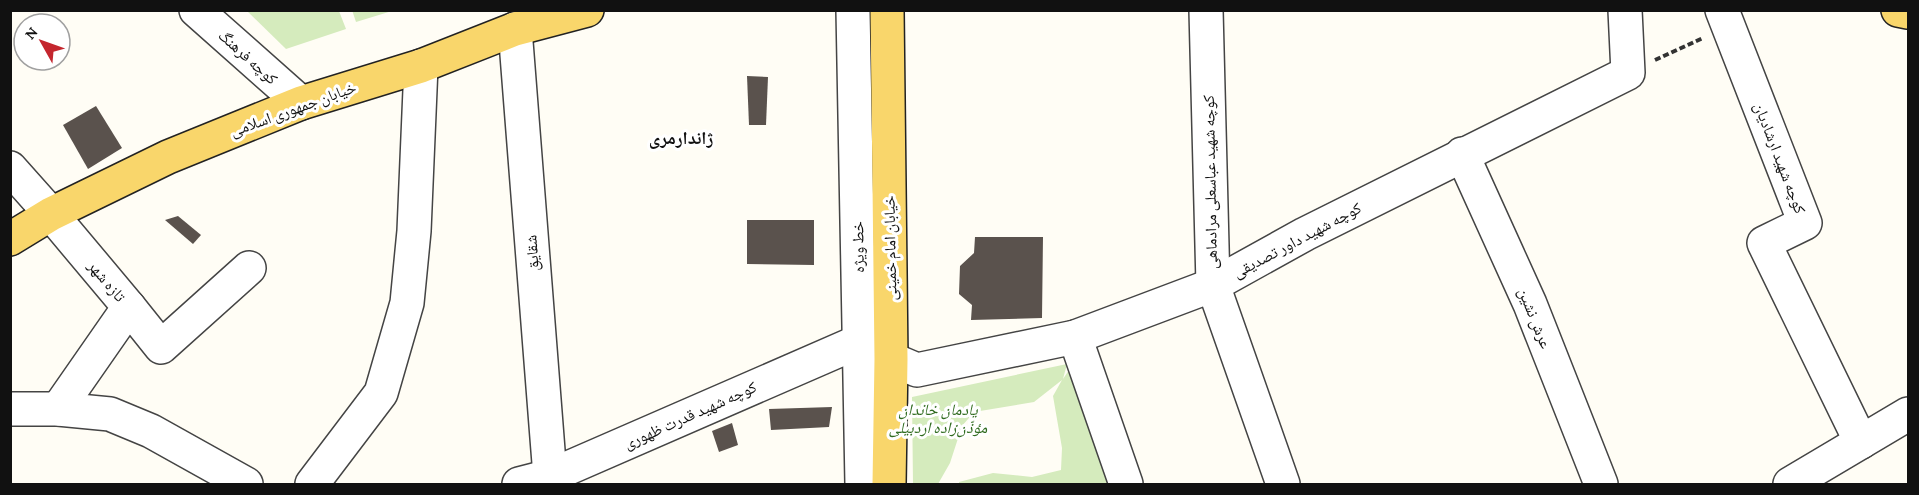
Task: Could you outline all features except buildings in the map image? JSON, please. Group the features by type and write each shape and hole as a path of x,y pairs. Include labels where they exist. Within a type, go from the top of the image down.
{"main road":[{"name":"خیابان جمهوری اسلامی","path":"10,239 51,214 168,157 301,103 421,66 552,14 587,10"},
{"name":"خیابان امام خمینی","path":"887,10 891,359 889,484"},
{"path":"1898,10 1908,12"}],"street":[{"name":"کوچه فرهنگ","path":"196,10 301,103"},
{"name":"خط ویژه","path":"853,10 862,484"},
{"name":"کوچه شهید عباسعلی مرادماهی","path":"1206,10 1213,285 1283,484"},
{"path":"1625,10 1628,73"},
{"name":"کوچه شهید ارشادیان","path":"1725,18 1805,223 1764,243 1861,442"},
{"name":"شقایق","path":"515,29 539,482"},
{"path":"312,484 381,393 407,303 414,231 421,66"},
{"name":"کوچه شهید داور تصدیقی","path":"860,341 891,359 917,370 1075,337 1213,285 1305,234 1628,73"},
{"name":"عرش نشین","path":"1462,154 1530,304 1601,484"},
{"name":"تازه شهر","path":"10,168 129,307 58,409"},
{"path":"129,307 161,347 249,268"},
{"path":"1075,337 1126,484"},
{"name":"کوچه شهید قدرت ظهوری","path":"539,482 860,341"},
{"path":"10,409 58,409 110,414 151,431 246,484"},
{"path":"1790,484 1908,414"}],"path":[{"path":"1628,73 1725,18"}],"green space":[{"path":"352,10 392,10 392,11 356,22"},
{"path":"247,11 339,11 346,29 286,49"},
{"name":"یادمان خاندان مؤذّن‌زاده اردبیلی","path":"1067,364 1063,379 1069,370 1109,484 959,484 959,482 993,473 1032,477 1061,470 1062,448 1053,396 1062,380 1034,402 974,412 962,426 950,463 938,484 913,484 912,397"}],"district":[{"name":"ژاندارمری","path":"681,138"}]}
